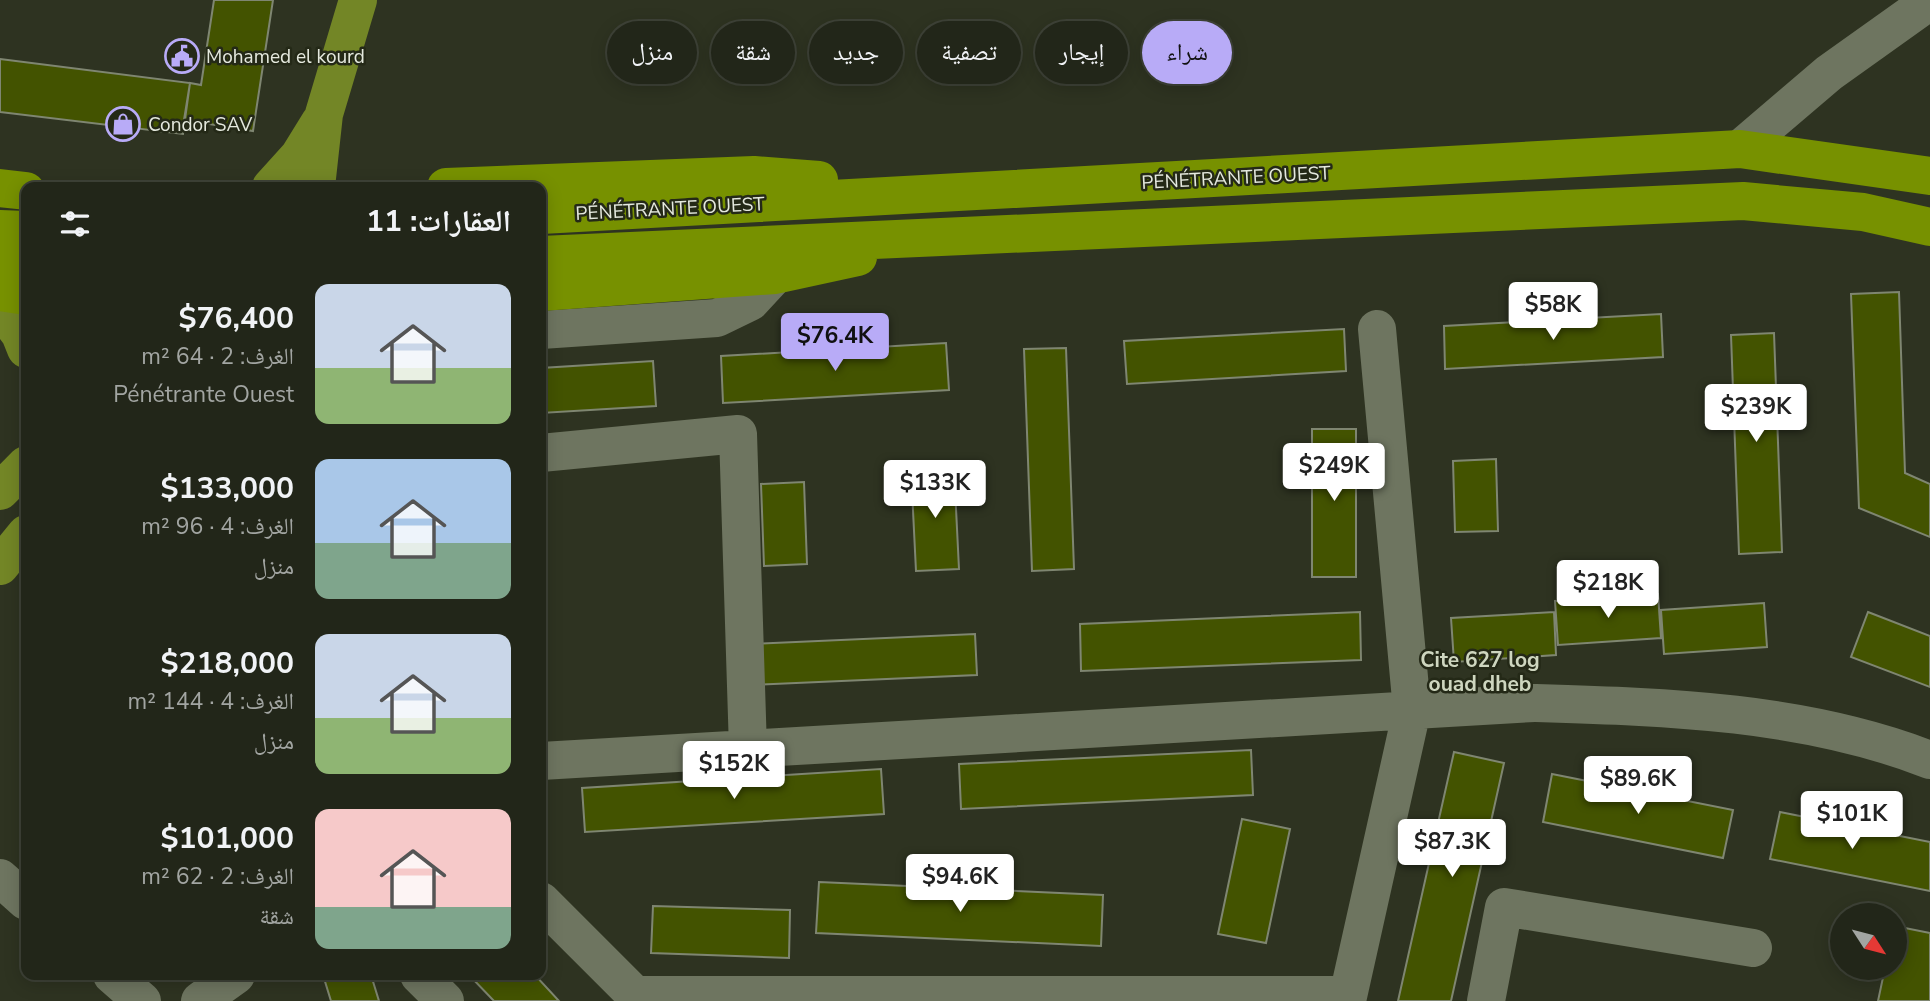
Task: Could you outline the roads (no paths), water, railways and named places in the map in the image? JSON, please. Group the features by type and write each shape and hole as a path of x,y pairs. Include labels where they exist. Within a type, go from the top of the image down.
{"highway":[{"name":"PÉNÉTRANTE OUEST","path":"546,215 1740,149 1930,176"},
{"path":"546,183 754,175 832,181 901,195"},
{"path":"0,188 21,190"},
{"path":"546,255 1743,201 1863,212 1930,227"},
{"path":"0,229 21,230"},
{"path":"546,292 775,275 847,260 922,237"},
{"path":"0,264 21,265"},
{"path":"0,292 21,295"}],"main road":[{"path":"317,182 324,114 358,0"},
{"path":"276,182 299,156 324,114"},
{"path":"0,307 21,336"},
{"path":"0,566 21,540"}],"street":[{"path":"1740,149 1829,73 1930,1"},
{"path":"546,330 717,318 750,302 775,275"},
{"path":"546,906 635,995 1347,998 1412,710 1377,329"},
{"path":"546,453 738,434 748,748"},
{"path":"546,761 1534,703 1670,708 1809,726 1930,760"},
{"path":"0,878 21,897"},
{"path":"1486,1001 1504,907 1753,948"},
{"path":"118,980 142,1001"},
{"path":"200,1001 229,980"},
{"path":"424,980 445,1001"}],"place":[{"name":"Mohamed el kourd","path":"182,56"},
{"name":"Condor SAV","path":"123,124"}],"district":[{"name":"Cite 627 log ouad dheb","path":"1480,672"}]}
